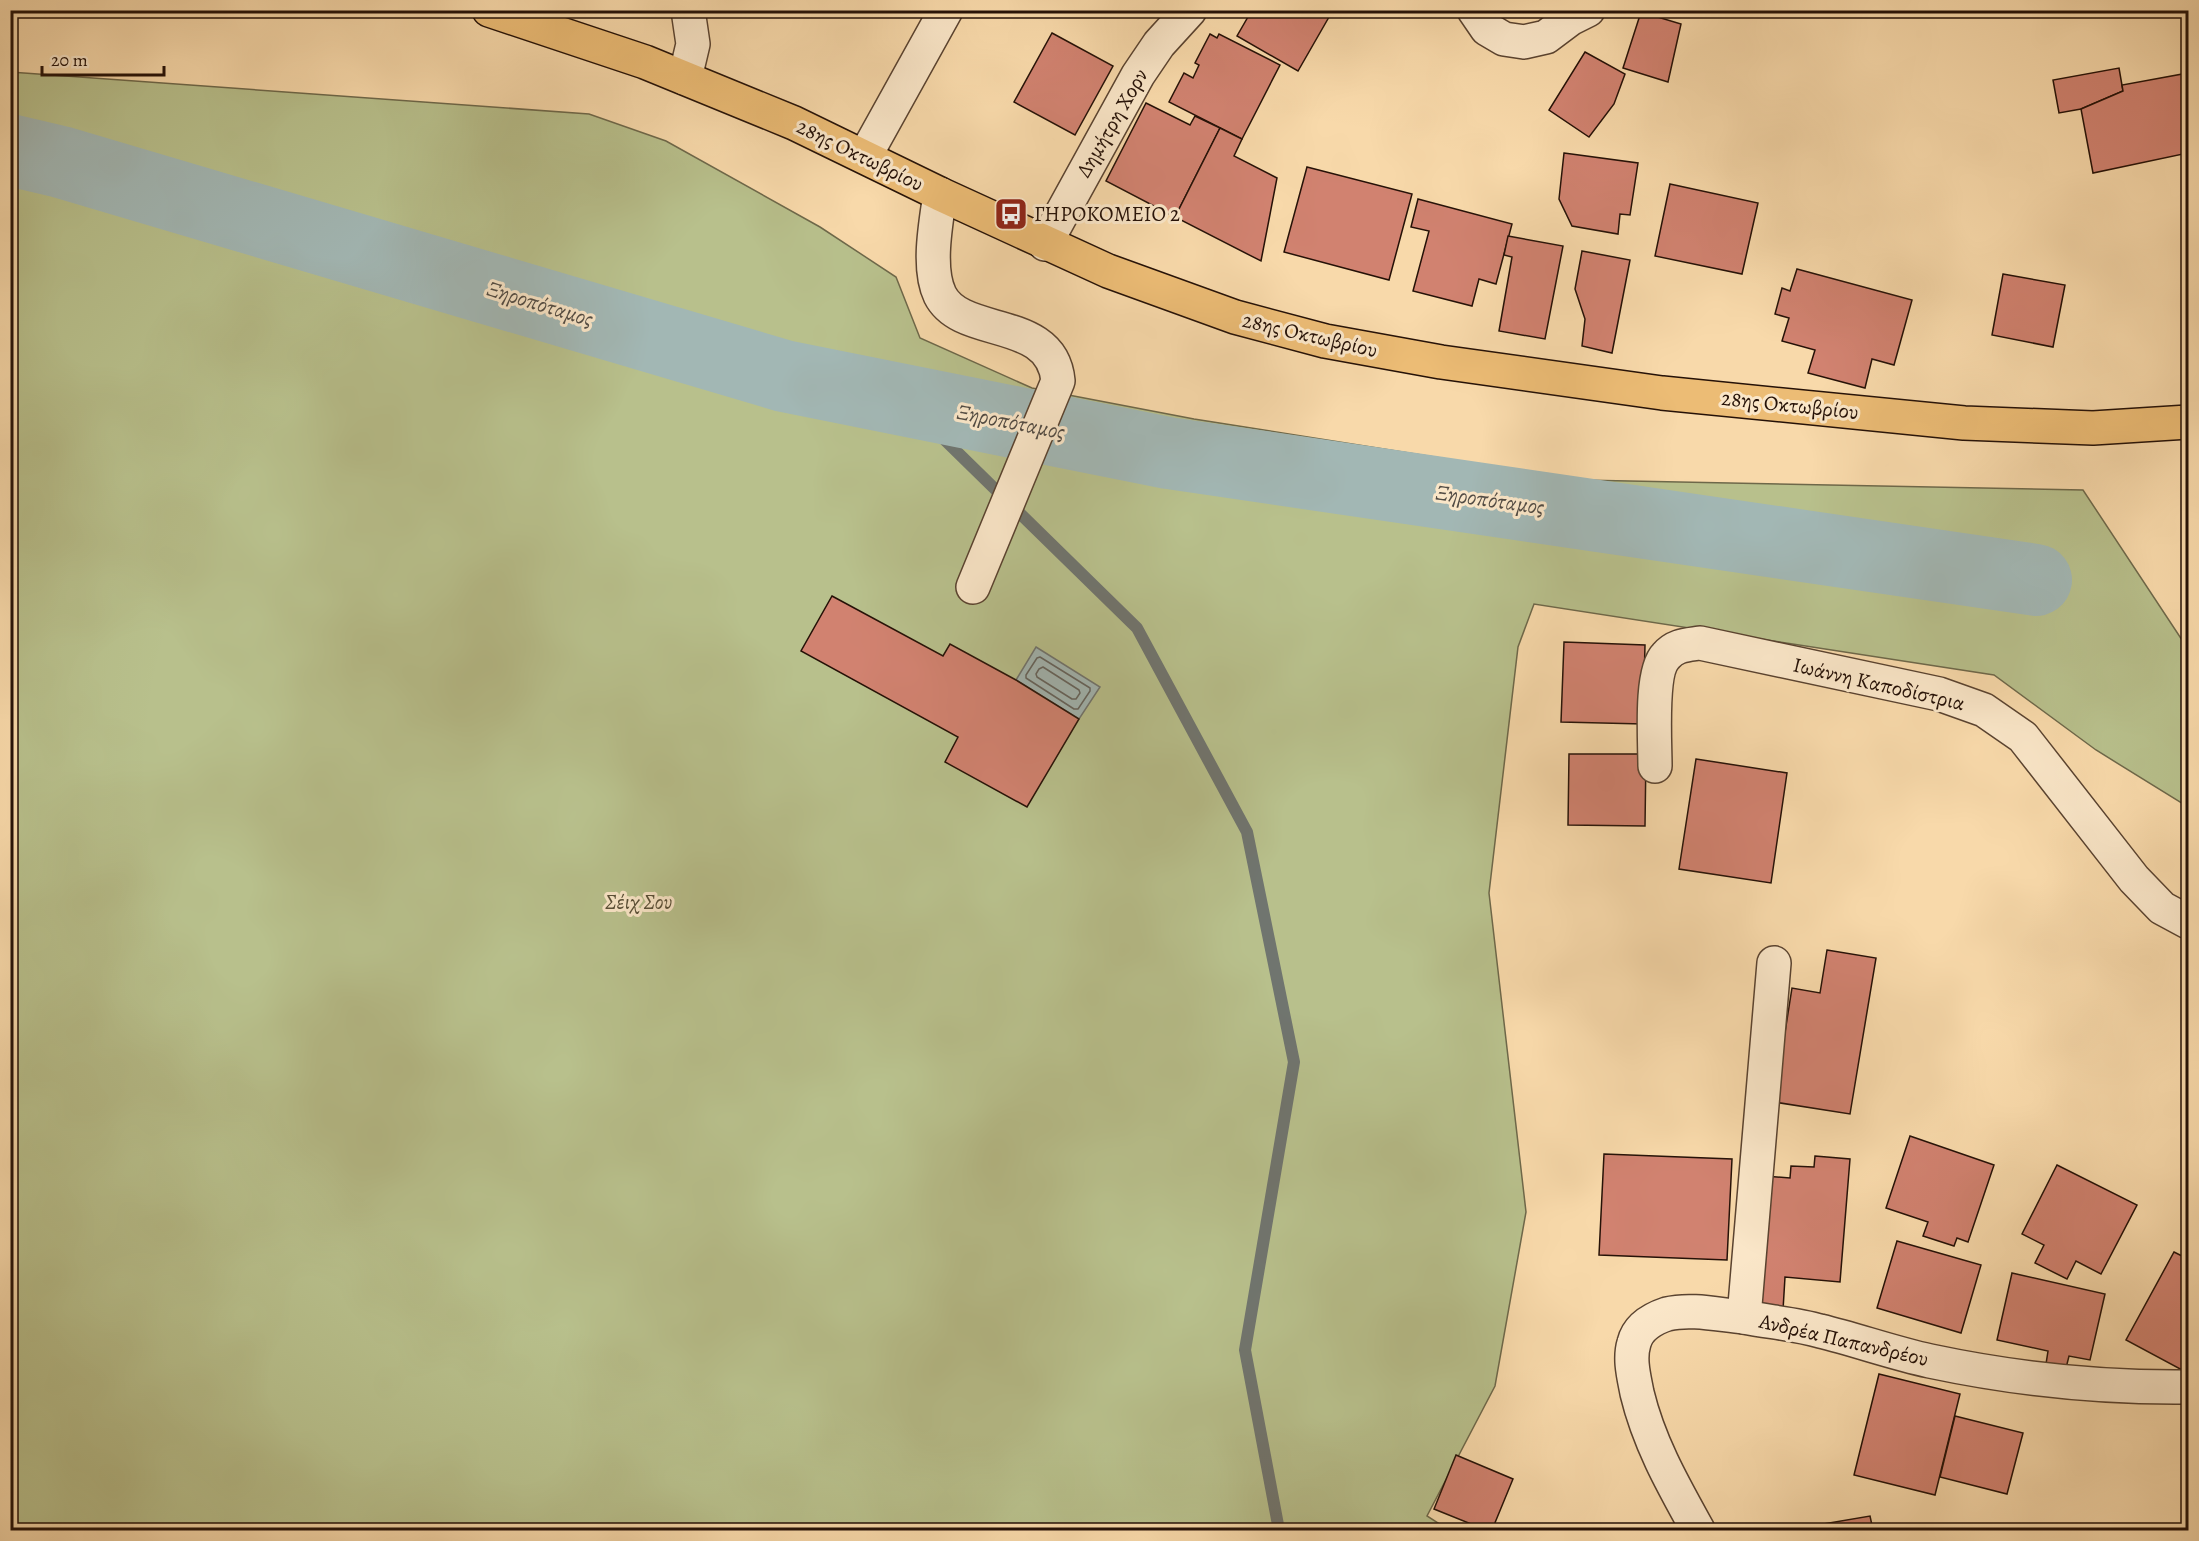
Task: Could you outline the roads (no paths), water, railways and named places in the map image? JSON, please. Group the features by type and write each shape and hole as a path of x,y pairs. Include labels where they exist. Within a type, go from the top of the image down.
{"main road":[{"name":"28ης Οκτωβρίου","path":"489,10 685,78 795,123 1045,243 1156,290 1235,317 1324,341 1421,359 1662,393 1964,423 2093,429 2188,422"}],"street":[{"path":"685,78 693,44 688,10"},
{"path":"865,156 946,10"},
{"name":"Δημήτρη Χορν","path":"1045,243 1142,69 1158,44 1190,10"},
{"path":"1473,10 1487,29 1504,39 1524,42 1546,37 1570,19 1588,10"},
{"path":"940,194 933,249 935,278 940,295 949,306 961,314 1042,345 1052,357 1057,369 1058,381 973,586"},
{"name":"Ιωάννη Καποδίστρια","path":"1655,766 1656,675 1665,656 1680,645 1700,643 1939,694 1984,710 2023,737 2134,879 2162,908 2188,922"},
{"name":"Ανδρέα Παπανδρέου","path":"1774,963 1744,1317 1818,1330 1929,1360 2000,1373 2077,1383 2188,1387"},
{"path":"1698,1530 1658,1455 1649,1433 1633,1375 1634,1343 1647,1324 1664,1315 1698,1312 1744,1317"}],"water":[{"path":"1036,647 1100,687 1079,719 1016,680"}],"waterway":[{"name":"Ξηροπόταμος","path":"10,150 61,162 784,376 1168,453 2036,580"},
{"path":"904,400 1137,628 1247,832 1294,1062 1245,1350 1279,1530"}],"place":[{"name":"ΓΗΡΟΚΟΜΕΙΟ 2","path":"1011,214"}],"park label":[{"name":"Σέιχ Σου","path":"639,902"}]}
